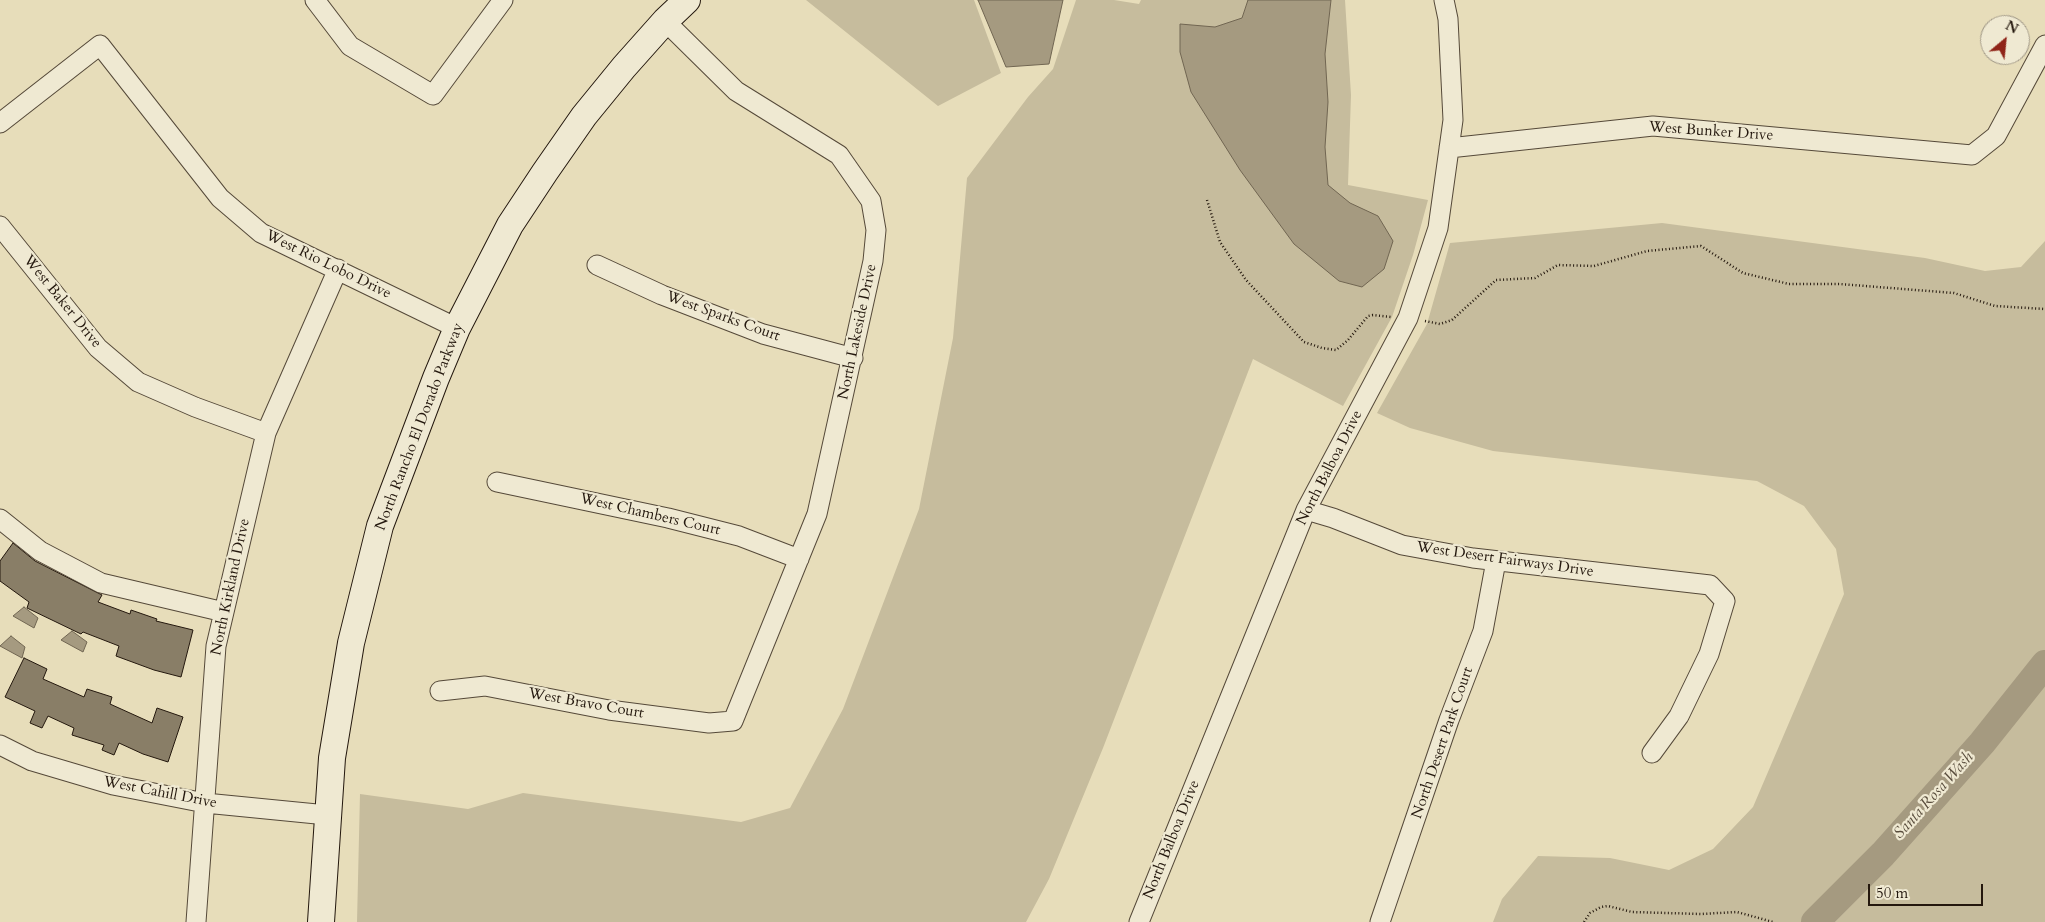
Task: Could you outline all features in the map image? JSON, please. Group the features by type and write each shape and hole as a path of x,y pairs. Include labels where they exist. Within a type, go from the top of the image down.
{"street":[{"path":"315,0 350,46 434,95 503,0"},
{"name":"North Rancho El Dorado Parkway","path":"321,922 332,758 350,642 380,526 457,328 510,225 584,116 665,21 687,0"},
{"name":"North Balboa Drive","path":"1139,922 1306,510 1408,318 1438,228 1453,120 1448,19 1444,0"},
{"name":"North Lakeside Drive","path":"665,21 736,91 839,155 871,201 876,230 873,261 853,358 817,514 733,721"},
{"name":"West Rio Lobo Drive","path":"0,123 100,45 220,198 261,233 457,328"},
{"name":"West Bunker Drive","path":"1449,148 1653,126 1972,156 1996,136 2045,45"},
{"name":"West Baker Drive","path":"0,226 98,348 138,382 194,407 266,433"},
{"name":"West Sparks Court","path":"597,265 662,295 763,334 853,358"},
{"name":"North Kirkland Drive","path":"196,922 216,646 266,433 338,269"},
{"name":"West Chambers Court","path":"497,482 668,518 739,536 799,559"},
{"name":"West Desert Fairways Drive","path":"1306,510 1333,518 1402,545 1496,561 1710,585 1725,601 1710,654 1679,716 1652,753"},
{"path":"0,519 40,551 101,583 224,612"},
{"name":"North Desert Park Court","path":"1380,922 1449,720 1483,631 1496,561"},
{"name":"West Bravo Court","path":"440,691 485,686 609,710 710,723 733,721"},
{"name":"West Cahill Drive","path":"0,745 32,761 113,785 205,803 327,814"}],"path":[{"path":"1208,200 1220,242 1246,280 1304,342 1336,350 1348,340 1368,316 1395,316"},
{"path":"1425,321 1440,324 1452,320 1496,280 1535,278 1558,265 1594,266 1647,251 1701,246 1743,273 1789,284 1840,284 1954,293 1995,306 2045,309"},
{"path":"1584,922 1590,913 1601,907 1608,906 1632,912 1701,914 1737,912 1773,922"}],"shaded area":[{"path":"806,0 974,0 1001,73 938,106"},
{"path":"978,0 1063,0 1049,64 1006,67"},
{"path":"1076,0 1114,0 1139,4 1141,0 1345,0 1351,95 1348,185 1428,200 1413,255 1392,317 1343,406 1253,359 1103,748 1049,879 1026,922 357,922 360,794 468,809 523,793 741,822 790,808 843,709 919,509 953,338 967,178 1028,97 1053,69"},
{"path":"1248,0 1331,0 1325,54 1328,102 1325,147 1328,185 1350,203 1378,216 1393,241 1384,269 1362,287 1339,281 1294,244 1240,170 1191,92 1180,52 1180,24 1215,27 1242,18"},
{"path":"1662,223 1925,258 1985,271 2021,267 2045,241 2045,922 1493,922 1502,899 1538,856 1610,858 1669,870 1713,849 1753,807 1844,594 1836,549 1804,506 1757,481 1493,451 1410,428 1377,413 1427,324 1450,243"},
{"path":"24,607 38,618 34,628 13,616"},
{"path":"72,631 87,642 83,652 61,640"},
{"path":"11,636 25,647 22,658 0,646"}],"building":[{"path":"13,543 35,561 102,595 98,602 130,614 131,610 157,619 156,621 193,630 181,677 154,670 116,656 119,646 83,632 81,634 27,608 29,602 0,581 0,561"},
{"path":"24,658 47,669 43,679 84,697 87,689 112,697 110,704 152,723 157,708 183,717 168,762 143,754 119,743 114,755 102,750 104,745 72,735 74,728 48,716 42,728 30,723 35,711 5,697"}],"waterway":[{"name":"Santa Rosa Wash","path":"1815,922 1883,854 1982,743 2045,664"}]}
